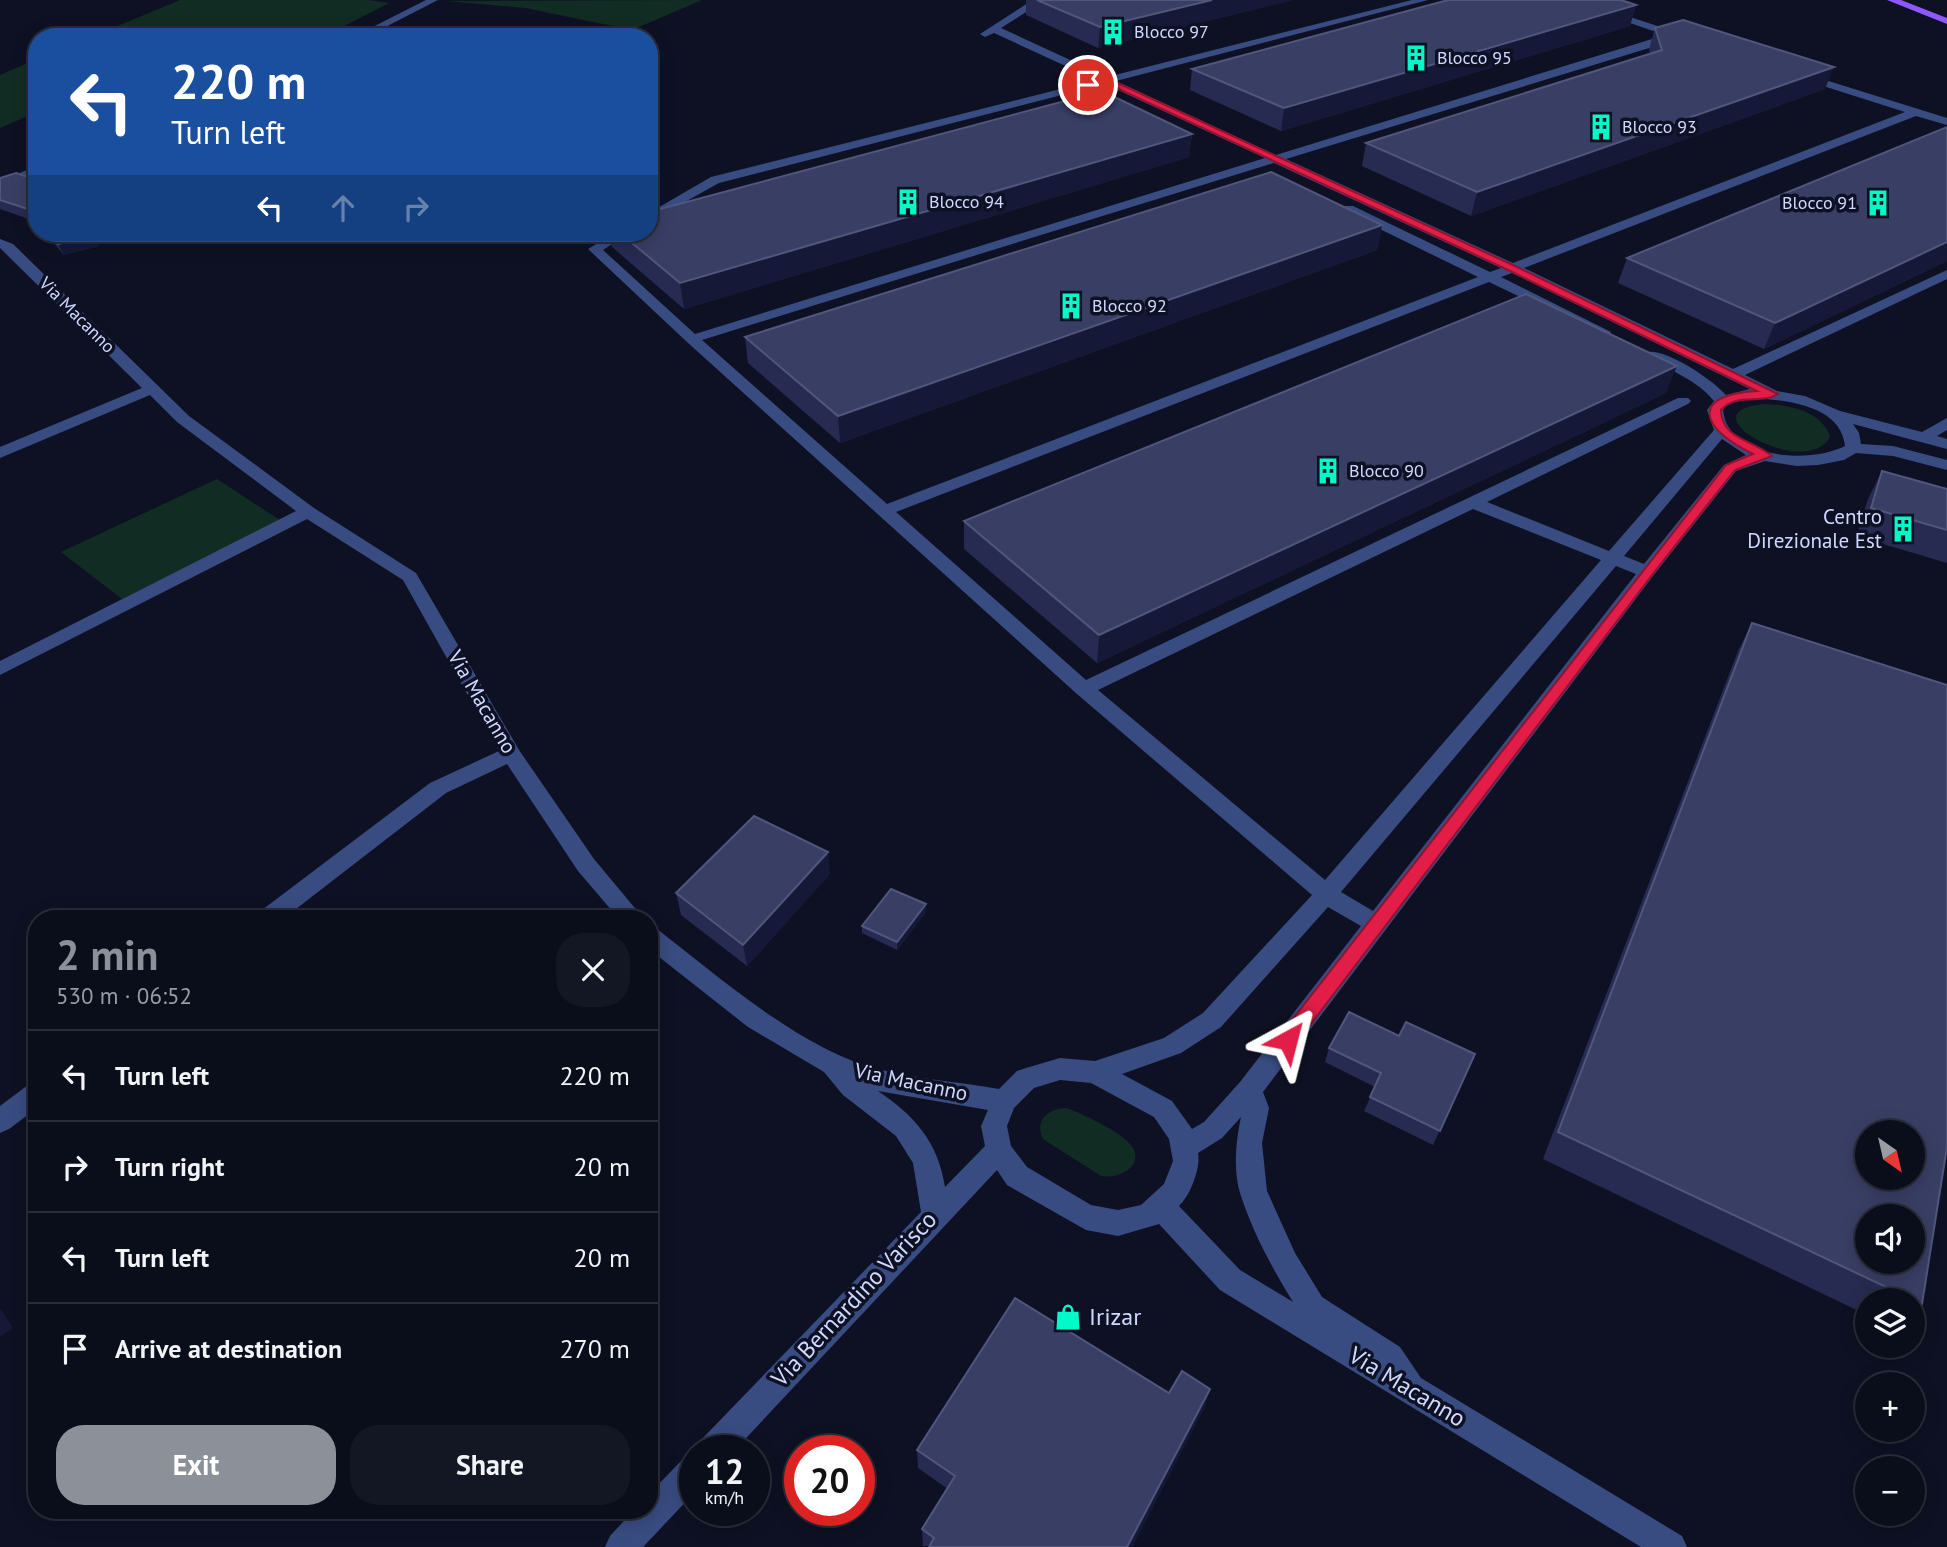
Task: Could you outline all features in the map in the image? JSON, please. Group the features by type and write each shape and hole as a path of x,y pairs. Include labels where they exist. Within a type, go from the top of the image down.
{"main road":[{"path":"1892,0 1947,21"}],"street":[{"path":"376,28 433,0"},
{"path":"989,32 1031,5 1055,0"},
{"path":"658,213 715,180 1423,0"},
{"path":"1568,0 1690,39"},
{"path":"989,32 1107,81 1512,268 1772,394"},
{"path":"989,32 1088,85 1293,183"},
{"path":"692,340 1676,35"},
{"path":"1796,74 1947,122"},
{"path":"884,511 1916,112"},
{"path":"0,185 28,174"},
{"path":"1331,200 1614,337"},
{"path":"607,242 595,249 692,340 1084,689 1326,894 1378,925"},
{"name":"Via Macanno","path":"0,243 8,247 183,419 308,512 410,577 511,754 586,865 625,910"},
{"path":"1735,374 1947,274"},
{"path":"1638,349 1703,382 1716,391 1722,401"},
{"path":"0,453 152,389"},
{"path":"1833,414 1848,425 1855,437 1853,448 1843,457 1803,462 1766,456 1735,441 1722,430 1715,419 1715,410 1722,401 1744,394 1772,394 1804,401 1833,414 1947,444"},
{"path":"1084,689 1683,401"},
{"path":"1924,438 1947,423"},
{"path":"1095,1072 1163,1109 1182,1136 1186,1161 1175,1192 1148,1216 1118,1223 1087,1217 1017,1176 999,1150 994,1126 1004,1101 1026,1079 1060,1069 1095,1072 1172,1046 1212,1020 1326,894 1722,430"},
{"path":"1853,448 1893,451 1947,465"},
{"path":"1184,1149 1213,1130 1249,1090 1730,468 1749,459 1766,456"},
{"path":"1472,502 1647,572"},
{"path":"0,669 308,512"},
{"path":"278,910 438,788 511,754"},
{"name":"Via Macanno","path":"658,943 757,1020 833,1064 877,1080 1004,1101"},
{"path":"833,1064 844,1082 894,1116 918,1140 929,1165 935,1214"},
{"path":"1249,1090 1256,1108 1249,1143 1253,1191 1284,1263 1312,1307 1389,1357 1415,1392"},
{"path":"0,1121 28,1100"},
{"name":"Via Bernardino Varisco","path":"727,1435 935,1214 999,1150"},
{"name":"Via Macanno","path":"1160,1205 1230,1280 1671,1547"},
{"path":"658,1508 679,1486"},
{"path":"621,1547 648,1519"}],"green space":[{"path":"180,0 368,0 389,3 340,28 113,28"},
{"path":"702,0 637,28 622,28 525,8 446,1"},
{"path":"28,63 28,116 0,128 0,75"},
{"path":"1764,404 1793,408 1811,415 1819,420 1830,436 1818,448 1799,452 1758,440 1743,430 1736,419 1742,410"},
{"path":"217,479 280,520 122,599 61,552"},
{"path":"1066,1108 1117,1133 1129,1143 1135,1157 1130,1168 1124,1173 1101,1176 1043,1139 1040,1126 1044,1117 1048,1113"}],"building":[{"path":"1037,0 1212,0 1100,27"},
{"name":"Blocco 95","path":"1448,0 1621,0 1636,5 1284,108 1192,69"},
{"name":"Blocco 93","path":"1683,20 1834,67 1477,192 1366,143 1662,50 1655,28"},
{"name":"Blocco 94","path":"1102,91 1192,134 680,283 631,242 658,242 658,210"},
{"name":"Blocco 91","path":"1947,127 1947,242 1775,323 1627,258"},
{"name":"Blocco 92","path":"1271,172 1382,225 838,416 745,337"},
{"path":"16,173 28,177 28,209 0,200 0,178"},
{"name":"Blocco 90","path":"1526,294 1677,366 1099,635 964,521"},
{"path":"1882,471 1947,489 1947,530 1871,508"},
{"path":"1752,623 1947,685 1947,1147 1925,1288 1888,1288 1859,1274 1925,1274 1925,1204 1855,1204 1855,1272 1558,1132"},
{"path":"754,816 828,852 743,945 676,893"},
{"path":"891,889 926,904 897,942 862,926"},
{"path":"1349,1012 1399,1036 1406,1022 1475,1054 1440,1131 1370,1097 1381,1073 1329,1048"},
{"path":"1015,1298 1169,1393 1182,1371 1210,1389 1127,1547 929,1547 934,1538 922,1529 955,1476 917,1450"}],"place":[{"name":"Blocco 97","path":"1113,32"},
{"name":"Blocco 95","path":"1416,58"},
{"name":"Blocco 93","path":"1601,127"},
{"name":"Blocco 94","path":"908,202"},
{"name":"Blocco 91","path":"1878,203"},
{"name":"Blocco 92","path":"1071,306"},
{"name":"Blocco 90","path":"1328,471"},
{"name":"Centro Direzionale Est","path":"1903,529"},
{"name":"Irizar","path":"1068,1317"}],"route":[{"path":"1088,85 1107,81 1512,268 1772,394 1735,396 1722,401 1715,410 1715,419 1722,430 1735,441 1766,456 1749,459 1730,468 1288,1040"}]}
